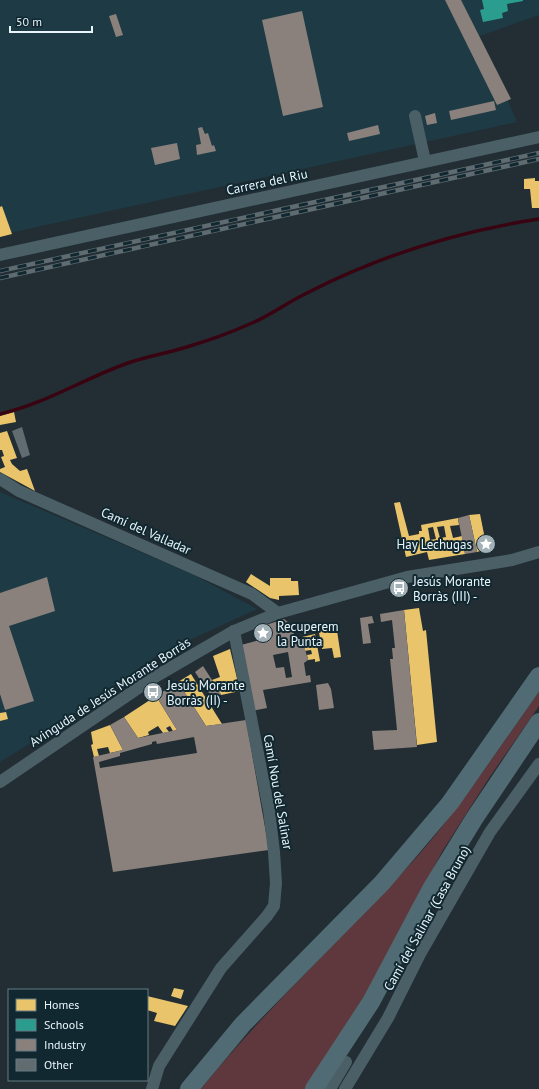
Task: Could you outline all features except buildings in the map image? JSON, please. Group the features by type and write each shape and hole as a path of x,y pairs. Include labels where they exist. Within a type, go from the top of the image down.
{"highway":[{"path":"189,1089 243,1024 382,883 450,803 539,676"},
{"path":"314,1089 371,1002 431,889 474,819 539,722"},
{"path":"328,1089 367,1026 431,889"}],"street":[{"path":"415,116 425,161"},
{"name":"Carrera del Riu","path":"0,255 539,137"},
{"name":"Camí del Valladar","path":"0,479 19,491 252,594 278,612"},
{"name":"Avinguda de Jesús Morante Borràs","path":"0,782 153,678 234,631 278,612 407,577 512,560 539,552"},
{"name":"Camí Nou del Salinar","path":"152,1089 159,1066 221,968 274,906 276,883 275,860 269,810 234,631"},
{"name":"Camí del Salinar (Casa Bruno)","path":"345,1089 388,1018 420,954 490,832 539,764"}],"shaded area":[{"path":"0,0 539,0 539,15 480,36 517,122 0,235"},
{"path":"0,492 194,575 257,609 161,653 37,739 0,762"},
{"path":"539,692 539,706 489,778 443,850 353,1019 307,1089 201,1089 252,1029 415,859 448,819"}],"waterway":[{"path":"0,414 33,404 128,363 182,348 237,330 334,280 391,256 480,230 539,219"}],"railway":[{"path":"0,271 539,153"},
{"path":"0,278 539,159"}],"place":[{"name":"Hay Lechugas","path":"486,544"},
{"name":"Jesús Morante Borràs (III) -","path":"399,588"},
{"name":"Recuperem la Punta","path":"263,633"},
{"name":"Jesús Morante Borràs (II) -","path":"153,692"}]}
